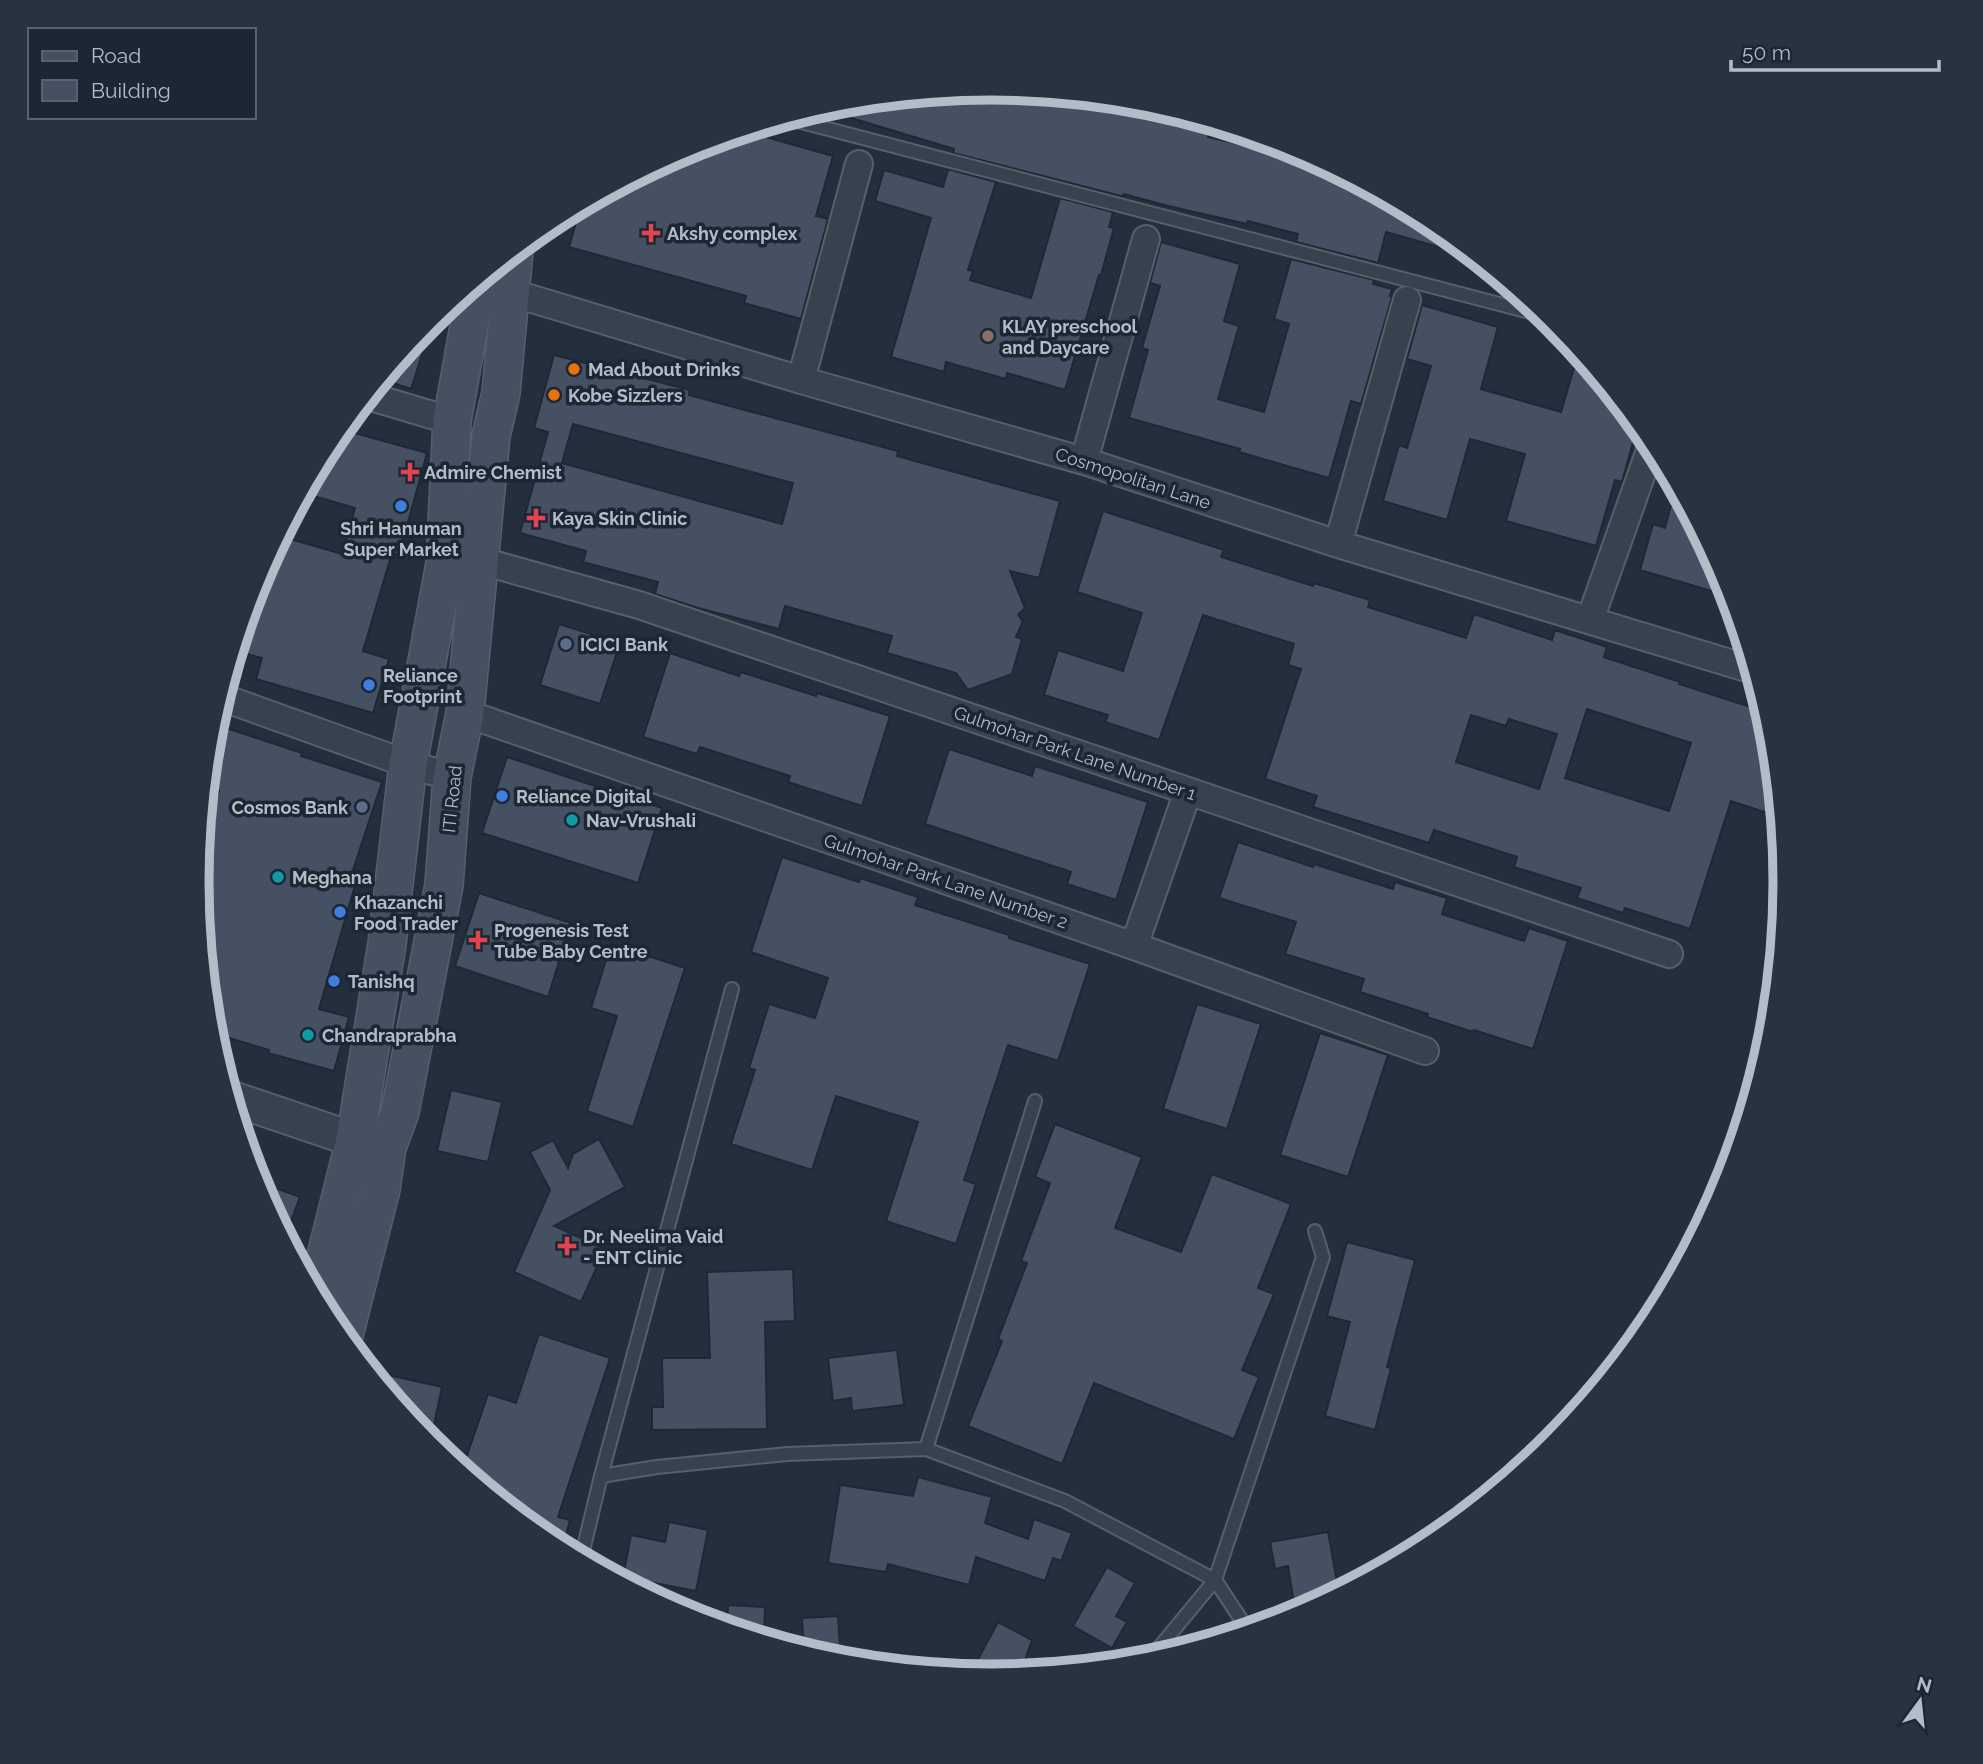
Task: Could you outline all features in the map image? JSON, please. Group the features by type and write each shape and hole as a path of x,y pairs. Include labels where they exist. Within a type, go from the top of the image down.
{"main road":[{"name":"ITI Road","path":"371,1143 400,1112 444,885 452,777 465,713 491,436 500,393 513,262"},
{"name":"ITI Road","path":"320,1284 371,1143 387,944 408,764 445,564 453,421 472,297"},
{"name":"ITI Road","path":"347,1326 381,1189 371,1143"}],"street":[{"path":"801,380 859,164"},
{"path":"1084,461 1146,239"},
{"name":"Cosmopolitan Lane","path":"483,288 512,292 801,380 1084,461 1338,544 1743,667"},
{"path":"1338,544 1406,300"},
{"path":"377,399 453,421"},
{"path":"1590,620 1648,457"},
{"name":"Gulmohar Park Lane Number 1","path":"478,560 639,605 1669,954"},
{"path":"231,701 452,777"},
{"name":"Gulmohar Park Lane Number 2","path":"465,713 1134,946 1425,1051"},
{"path":"1134,946 1188,791"},
{"path":"241,1101 371,1143"}],"lane":[{"path":"804,123 1525,311"},
{"path":"583,1549 732,989"},
{"path":"926,1449 1035,1101"},
{"path":"1161,1645 1215,1580 1323,1257 1315,1231"},
{"path":"601,1476 657,1467 787,1454 926,1449 1066,1501 1215,1580 1243,1623"}],"building":[{"path":"940,101 1043,101 1094,106 1194,126 1210,131 1208,137 1272,152 1337,180 1383,205 1454,251 1386,232 1378,263 1296,242 1298,234 1124,194 1117,195 953,153 954,149 840,115"},
{"path":"759,135 833,156 816,216 828,219 801,319 744,303 746,296 569,247 577,220 600,205 646,180 740,141"},
{"path":"948,169 996,182 968,270 973,271 970,280 1031,298 1060,198 1113,212 1109,227 1114,228 1065,390 1007,373 1006,379 946,362 944,372 891,357 931,218 875,201 884,170 943,187"},
{"path":"1161,242 1240,264 1224,321 1239,326 1218,399 1264,412 1289,324 1274,319 1291,259 1374,280 1373,284 1392,289 1361,404 1351,401 1329,478 1239,452 1240,449 1129,418 1148,350 1142,348 1160,286 1150,283"},
{"path":"1422,305 1498,327 1481,389 1561,412 1576,362 1634,437 1622,482 1615,480 1596,546 1506,521 1525,454 1470,439 1447,520 1383,501 1399,445 1407,448 1431,366 1407,359"},
{"path":"426,342 411,389 390,382"},
{"path":"554,355 690,390 689,395 898,451 897,456 1060,501 1039,578 1010,571 1025,608 1018,615 1023,621 1016,637 1022,639 1012,674 968,690 956,673 887,653 892,636 785,606 779,629 698,608 655,594 658,582 583,562 586,551 520,533 548,432 534,428","holes":["573,424 793,483 782,524 562,463"]},
{"path":"352,432 427,453 399,555 392,553 363,651 389,659 373,713 256,679 262,658 244,653 269,583 289,539 342,554 355,508 312,495"},
{"path":"1673,498 1718,593 1640,570 1653,524 1665,528"},
{"path":"1103,511 1224,550 1221,557 1313,586 1314,583 1370,600 1368,607 1466,638 1474,614 1552,640 1555,630 1607,647 1604,657 1754,708 1770,814 1731,801 1690,929 1625,908 1623,913 1577,898 1581,888 1514,867 1517,857 1434,830 1429,843 1313,807 1317,796 1265,779 1301,669 1288,665 1294,644 1203,615 1159,740 1105,722 1108,715 1044,695 1058,650 1123,671 1142,613 1077,592","holes":["1587,709 1691,743 1669,811 1565,778","1471,715 1506,726 1509,719 1557,734 1539,789 1456,762"]},
{"path":"559,624 620,643 600,704 540,685"},
{"path":"670,653 739,676 741,672 890,716 862,806 788,782 790,776 700,747 697,754 643,737"},
{"path":"226,728 382,782 353,870 359,872 319,1009 349,1017 334,1071 268,1053 269,1050 224,1037 216,984 209,882 211,831 219,791 215,790"},
{"path":"949,749 1032,776 1035,766 1148,802 1116,900 1067,884 1071,872 925,824"},
{"name":"Nav-Vrushali","path":"507,757 662,808 638,883 482,833"},
{"path":"1238,842 1313,867 1314,864 1393,889 1395,882 1447,898 1442,914 1524,941 1529,928 1568,941 1533,1049 1427,1017 1428,1014 1360,992 1364,979 1285,954 1296,922 1219,898"},
{"path":"782,857 859,882 860,878 918,897 915,905 1090,964 1058,1061 1008,1045 964,1180 976,1184 956,1244 886,1221 918,1122 836,1096 812,1170 731,1144 755,1070 749,1068 769,1004 815,1018 828,978 751,952"},
{"path":"479,893 571,923 548,997 455,966"},
{"path":"611,944 685,968 633,1127 587,1111 617,1016 591,1008"},
{"path":"1197,1004 1261,1024 1227,1129 1163,1109"},
{"path":"1320,1033 1388,1055 1348,1177 1280,1155"},
{"path":"451,1090 502,1102 488,1162 437,1151"},
{"path":"1055,1124 1142,1157 1115,1228 1181,1252 1212,1174 1291,1204 1258,1288 1274,1294 1242,1370 1259,1377 1234,1439 1094,1383 1062,1464 968,1426 1002,1341 998,1339 1027,1263 1021,1261 1050,1183 1035,1177"},
{"path":"599,1139 625,1187 554,1226 605,1249 581,1302 514,1272 550,1190 530,1152 553,1140 568,1168 573,1154"},
{"path":"272,1187 300,1197 289,1226"},
{"path":"1347,1242 1415,1260 1387,1367 1391,1368 1375,1430 1325,1416 1350,1322 1327,1316"},
{"path":"793,1269 795,1321 765,1322 767,1429 652,1430 652,1407 663,1407 662,1358 710,1358 707,1272"},
{"path":"539,1334 610,1358 558,1517 570,1520 565,1537 515,1503 465,1460 488,1394 516,1403"},
{"path":"897,1350 904,1405 852,1411 851,1398 833,1401 828,1358"},
{"path":"384,1374 442,1387 433,1430"},
{"path":"918,1477 992,1497 985,1523 1028,1539 1034,1519 1072,1533 1061,1561 1053,1558 1045,1581 976,1557 969,1585 888,1564 886,1572 828,1563 840,1485 913,1496"},
{"path":"669,1522 708,1530 696,1591 639,1580 624,1572 631,1535 665,1542"},
{"path":"1328,1532 1337,1584 1294,1604 1288,1566 1275,1569 1270,1542"},
{"path":"1107,1567 1135,1583 1116,1616 1127,1622 1112,1648 1073,1626"},
{"path":"728,1605 765,1607 764,1630 727,1618"},
{"path":"838,1616 840,1649 803,1641 802,1618"},
{"path":"998,1622 1032,1640 1024,1663 976,1664"}],"place":[{"name":"Akshy complex","path":"651,233"},
{"name":"KLAY preschool and Daycare","path":"988,336"},
{"name":"Mad About Drinks","path":"574,369"},
{"name":"Kobe Sizzlers","path":"554,395"},
{"name":"Admire Chemist","path":"410,472"},
{"name":"Shri Hanuman Super Market","path":"401,506"},
{"name":"Kaya Skin Clinic","path":"536,518"},
{"name":"ICICI Bank","path":"566,644"},
{"name":"Reliance Footprint","path":"369,685"},
{"name":"Reliance Digital","path":"502,796"},
{"name":"Cosmos Bank","path":"362,807"},
{"name":"Nav-Vrushali","path":"572,820"},
{"name":"Meghana","path":"278,877"},
{"name":"Khazanchi Food Trader","path":"340,912"},
{"name":"Progenesis Test Tube Baby Centre","path":"478,940"},
{"name":"Tanishq","path":"334,981"},
{"name":"Chandraprabha","path":"308,1035"},
{"name":"Dr. Neelima Vaid - ENT Clinic","path":"567,1246"}]}
